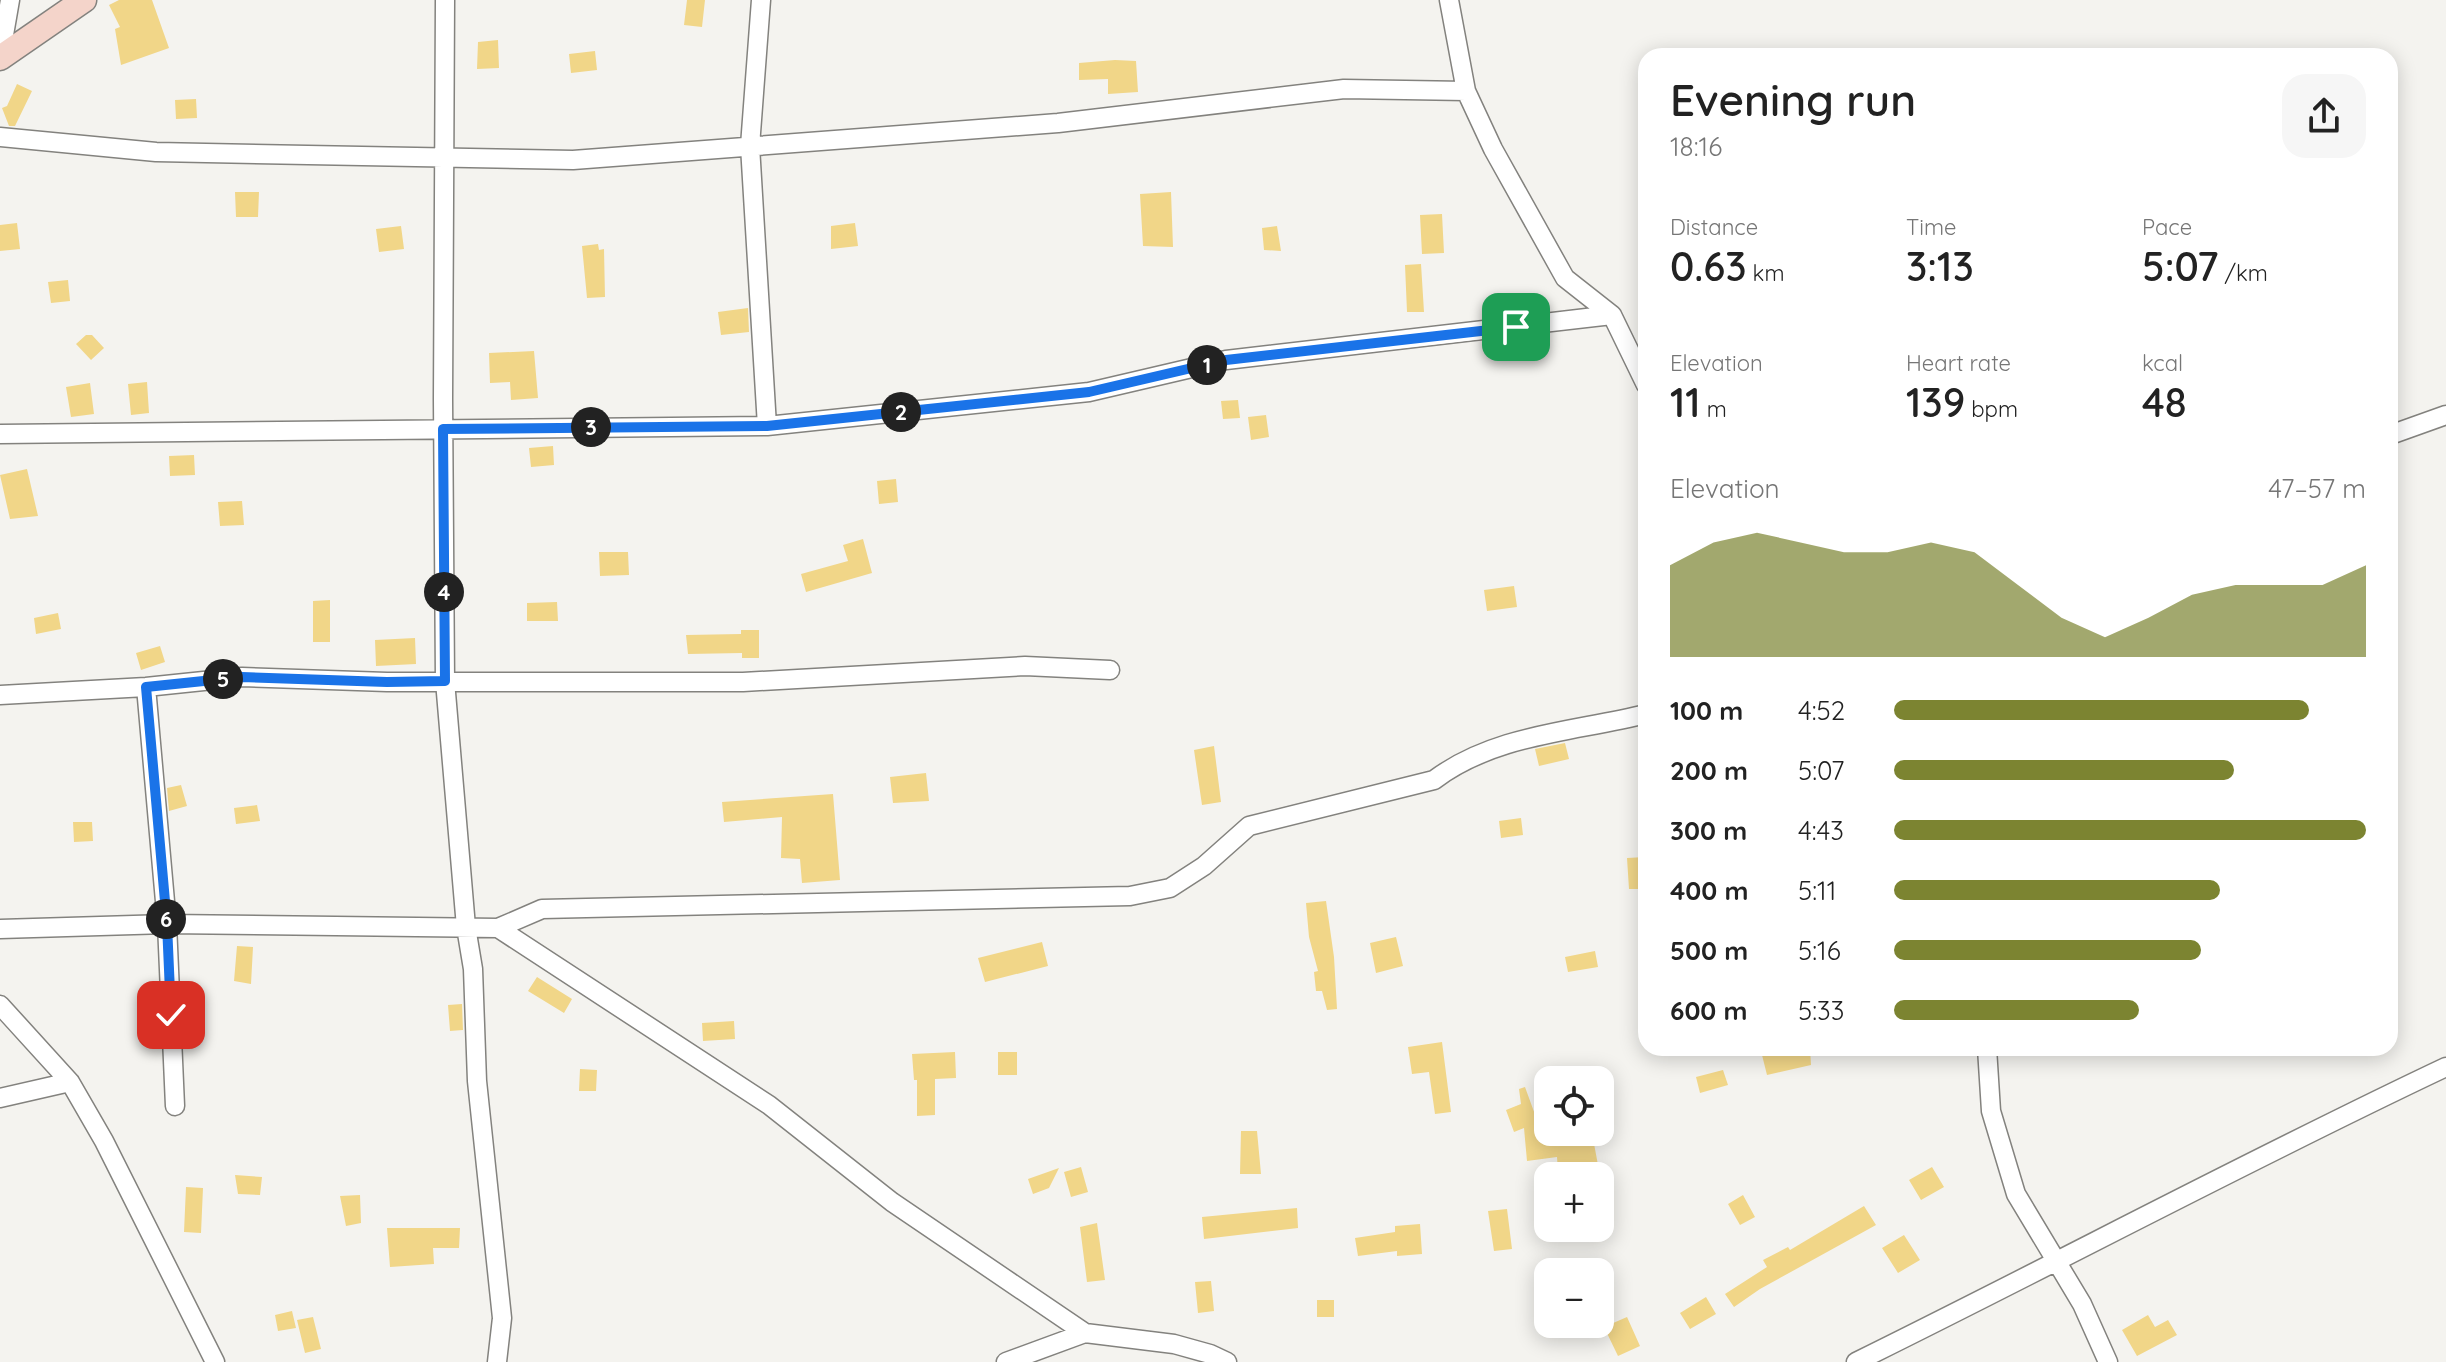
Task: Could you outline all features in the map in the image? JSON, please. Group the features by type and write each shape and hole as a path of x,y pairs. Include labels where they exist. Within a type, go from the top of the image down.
{"main road":[{"path":"0,58 84,0"}],"street":[{"path":"0,58 10,0"},
{"path":"445,0 445,681 466,927 473,969 477,1081 502,1318 497,1362"},
{"path":"761,0 750,146 767,426"},
{"path":"1449,0 1466,91 1493,149 1565,278 1612,315 1638,369"},
{"path":"0,137 156,152 573,160 1058,123 1344,89 1466,91"},
{"path":"0,434 767,426 1089,392 1226,360 1612,315"},
{"path":"2398,432 2446,415"},
{"path":"0,695 146,687 242,677 387,682 743,682 1025,666 1110,670"},
{"path":"146,687 167,924 175,1106"},
{"path":"0,929 167,924 498,928 542,909 1130,896 1170,888 1204,866 1249,826 1434,780 1453,766 1515,741 1638,716"},
{"path":"498,928 769,1105 892,1202 1085,1333 1174,1344 1227,1362"},
{"path":"0,1005 70,1082 104,1141 215,1362"},
{"path":"1988,1056 1991,1111 2016,1194 2082,1304 2108,1362"},
{"path":"1856,1362 2058,1263 2314,1130 2446,1067"},
{"path":"0,1098 70,1082"},
{"path":"1006,1362 1085,1333"}],"building":[{"path":"119,0 152,0 169,48 121,65 115,29 120,27 109,5"},
{"path":"687,0 705,0 702,27 684,25"},
{"path":"498,40 499,68 477,69 478,42"},
{"path":"595,51 597,70 571,73 569,54"},
{"path":"1136,61 1138,92 1108,94 1108,79 1079,80 1079,63"},
{"path":"17,84 32,91 15,126 9,126 2,108 7,106"},
{"path":"196,99 197,118 176,119 175,100"},
{"path":"235,192 259,192 258,217 236,217"},
{"path":"1171,192 1173,247 1143,246 1140,194"},
{"path":"1442,214 1444,253 1422,254 1420,215"},
{"path":"17,223 20,249 0,251 0,225"},
{"path":"855,223 858,246 831,249 831,226"},
{"path":"401,226 404,249 379,252 376,229"},
{"path":"1277,226 1281,251 1264,250 1262,228"},
{"path":"598,244 599,250 604,249 605,297 587,298 582,246"},
{"path":"1421,264 1424,312 1407,312 1405,265"},
{"path":"68,280 70,301 51,303 48,282"},
{"path":"748,308 749,332 721,335 718,312"},
{"path":"86,335 92,335 104,348 91,360 76,344"},
{"path":"534,351 538,398 511,400 510,382 490,383 489,353"},
{"path":"147,382 149,413 131,415 128,384"},
{"path":"90,383 94,414 71,417 66,387"},
{"path":"1238,400 1240,418 1223,419 1221,401"},
{"path":"1266,415 1269,437 1251,440 1248,417"},
{"path":"553,446 554,465 531,467 529,448"},
{"path":"194,455 195,475 170,476 169,456"},
{"path":"27,469 38,516 10,519 0,475"},
{"path":"896,479 898,502 879,504 877,481"},
{"path":"242,501 244,525 220,526 218,502"},
{"path":"863,539 872,573 806,592 801,574 848,561 843,545"},
{"path":"599,552 628,552 629,575 600,576"},
{"path":"1514,586 1517,607 1487,611 1484,590"},
{"path":"330,600 330,642 313,642 313,601"},
{"path":"557,602 558,621 527,621 527,603"},
{"path":"58,613 61,629 36,634 34,618"},
{"path":"741,630 759,630 759,658 742,658 742,653 688,654 686,635 741,634"},
{"path":"415,638 416,664 376,666 375,640"},
{"path":"160,646 165,662 141,670 136,653"},
{"path":"1565,743 1569,759 1539,766 1535,749"},
{"path":"1214,746 1221,802 1202,805 1194,750"},
{"path":"926,773 929,801 893,803 890,777"},
{"path":"181,785 187,806 169,811 167,788"},
{"path":"833,794 840,880 802,883 800,859 781,858 782,817 724,822 722,802"},
{"path":"257,805 260,821 236,824 234,808"},
{"path":"1521,818 1523,835 1501,838 1499,821"},
{"path":"73,822 92,822 93,841 74,842"},
{"path":"1638,857 1638,889 1629,889 1627,858"},
{"path":"1326,901 1337,1009 1327,1010 1322,991 1316,991 1314,972 1318,971 1309,937 1306,903"},
{"path":"1396,937 1403,966 1376,973 1370,943"},
{"path":"1042,942 1048,966 985,982 978,958"},
{"path":"237,946 253,947 251,984 234,981"},
{"path":"1595,951 1598,967 1568,972 1565,957"},
{"path":"537,977 572,999 564,1013 528,991"},
{"path":"462,1004 463,1030 450,1031 448,1005"},
{"path":"734,1021 735,1039 703,1041 702,1023"},
{"path":"1442,1042 1451,1112 1435,1114 1429,1072 1412,1074 1408,1047"},
{"path":"955,1052 956,1078 935,1079 935,1115 917,1116 917,1080 914,1080 912,1054"},
{"path":"998,1052 1017,1052 1017,1075 998,1075"},
{"path":"1762,1056 1810,1056 1811,1065 1767,1075"},
{"path":"580,1069 597,1070 596,1091 579,1091"},
{"path":"1723,1070 1728,1085 1700,1093 1696,1077"},
{"path":"1525,1087 1534,1112 1534,1146 1594,1146 1597,1162 1557,1162 1557,1157 1527,1161 1524,1128 1514,1132 1506,1110 1521,1104 1519,1089"},
{"path":"1241,1131 1257,1131 1261,1174 1240,1174"},
{"path":"1081,1167 1088,1192 1071,1197 1064,1172"},
{"path":"1932,1167 1944,1187 1921,1200 1909,1180"},
{"path":"1059,1168 1049,1188 1033,1194 1028,1179"},
{"path":"235,1175 262,1177 260,1195 238,1194"},
{"path":"186,1187 203,1188 201,1233 184,1232"},
{"path":"360,1195 361,1223 346,1226 340,1196"},
{"path":"1743,1195 1755,1217 1740,1225 1728,1204"},
{"path":"1864,1206 1876,1225 1760,1289 1734,1307 1725,1294 1767,1267 1763,1260 1788,1247 1790,1250"},
{"path":"1297,1208 1298,1228 1204,1239 1202,1217"},
{"path":"1507,1209 1512,1249 1494,1251 1488,1211"},
{"path":"1097,1223 1105,1280 1087,1282 1080,1227"},
{"path":"1420,1224 1422,1254 1397,1256 1397,1251 1358,1256 1355,1238 1395,1232 1395,1226"},
{"path":"387,1228 460,1228 459,1248 433,1248 434,1264 390,1267"},
{"path":"1904,1235 1920,1260 1898,1273 1882,1248"},
{"path":"1211,1281 1214,1311 1198,1313 1195,1282"},
{"path":"1706,1297 1716,1314 1690,1329 1680,1313"},
{"path":"1317,1300 1334,1300 1334,1317 1317,1317"},
{"path":"292,1311 296,1328 278,1331 275,1315"},
{"path":"2148,1315 2155,1327 2168,1320 2177,1335 2137,1356 2122,1330"},
{"path":"313,1317 321,1349 305,1353 297,1320"},
{"path":"1627,1317 1640,1346 1618,1356 1609,1338 1614,1338 1614,1323"}],"route":[{"path":"171,1015 167,924 146,687 242,677 445,681 443,429 767,426 1089,392 1226,360 1516,327"}]}
